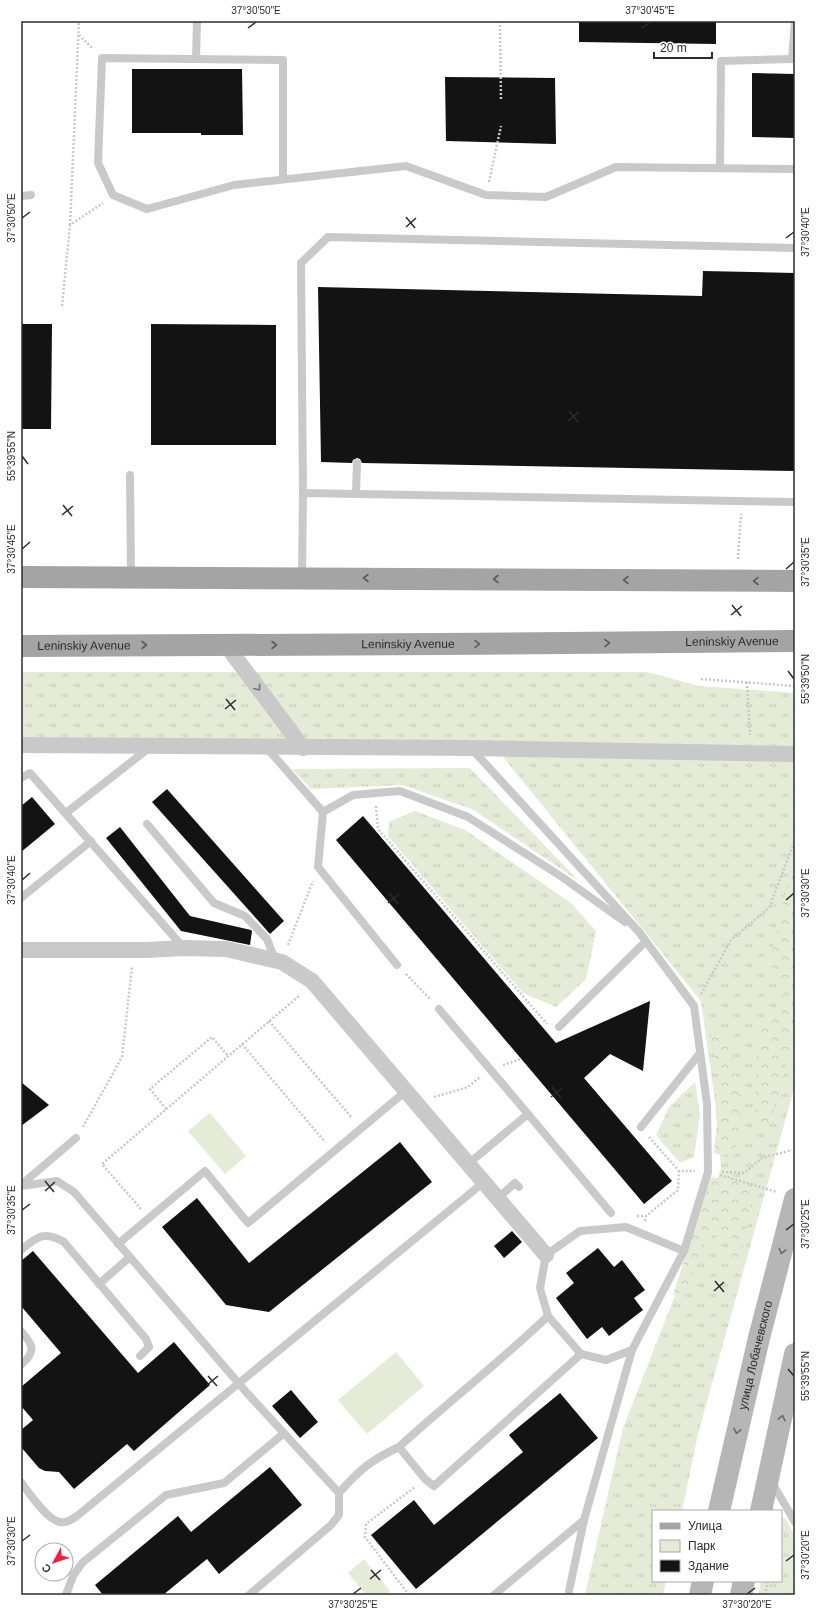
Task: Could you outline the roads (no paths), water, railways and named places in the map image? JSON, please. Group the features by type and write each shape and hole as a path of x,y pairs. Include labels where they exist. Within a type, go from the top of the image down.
{"main road":[{"path":"21,577 795,581"},
{"name":"Leninskiy Avenue","path":"21,646 795,641"},
{"name":"улица Лобачевского","path":"719,1510 759,1338 787,1196"},
{"path":"761,1510 795,1354"},
{"path":"700,1595 703,1582"},
{"path":"741,1595 744,1582"}],"street":[{"path":"226,645 303,748"},
{"path":"21,745 470,748 795,754"},
{"path":"21,950 134,950 184,948 226,949 279,961 314,983 546,1255"}],"lane":[{"path":"196,59 197,21"},
{"path":"720,168 720,61 794,59 794,21"},
{"path":"283,179 283,60 102,58 98,163 113,195 147,209 234,185 406,166 486,195 546,197 616,167 795,169"},
{"path":"21,196 31,196"},
{"path":"302,578 301,263 328,237 795,248"},
{"path":"356,494 357,463"},
{"path":"130,475 131,577"},
{"path":"302,493 795,502"},
{"path":"66,813 152,746"},
{"path":"266,747 323,812 318,867 397,965"},
{"path":"470,748 639,932 694,1006 706,1104 708,1172 684,1251 632,1350 584,1520 569,1591"},
{"path":"21,778 30,773 184,948"},
{"path":"323,812 353,795 400,792 468,817 562,877 639,932"},
{"path":"147,824 214,902 245,916 267,939 279,961"},
{"path":"21,898 91,841"},
{"path":"559,1028 645,942"},
{"path":"439,1009 611,1213"},
{"path":"641,1128 700,1053"},
{"path":"118,1244 205,1171 248,1223 360,1129 410,1095"},
{"path":"468,1164 528,1114"},
{"path":"21,1186 76,1138"},
{"path":"21,1186 57,1181 74,1192 283,1434 339,1493"},
{"path":"21,1482 47,1514 58,1522 68,1522 84,1511 484,1182"},
{"path":"498,1198 515,1183 518,1187"},
{"path":"632,1350 606,1360 581,1354 548,1316 540,1288 546,1255 580,1231 626,1227 684,1251"},
{"path":"21,1250 35,1238 44,1235 55,1237 64,1242 148,1343 147,1350 140,1356"},
{"path":"99,1284 130,1257"},
{"path":"248,1595 331,1525 339,1515 339,1493 356,1473 379,1456 399,1447 432,1417 509,1353 548,1316"},
{"path":"21,1331 31,1344 32,1349 21,1365"},
{"path":"399,1447 425,1479 434,1486 447,1476 581,1354"},
{"path":"66,1595 73,1576 82,1563 166,1495 224,1483 283,1434"},
{"path":"769,1478 795,1522"},
{"path":"494,1595 584,1520"}]}
